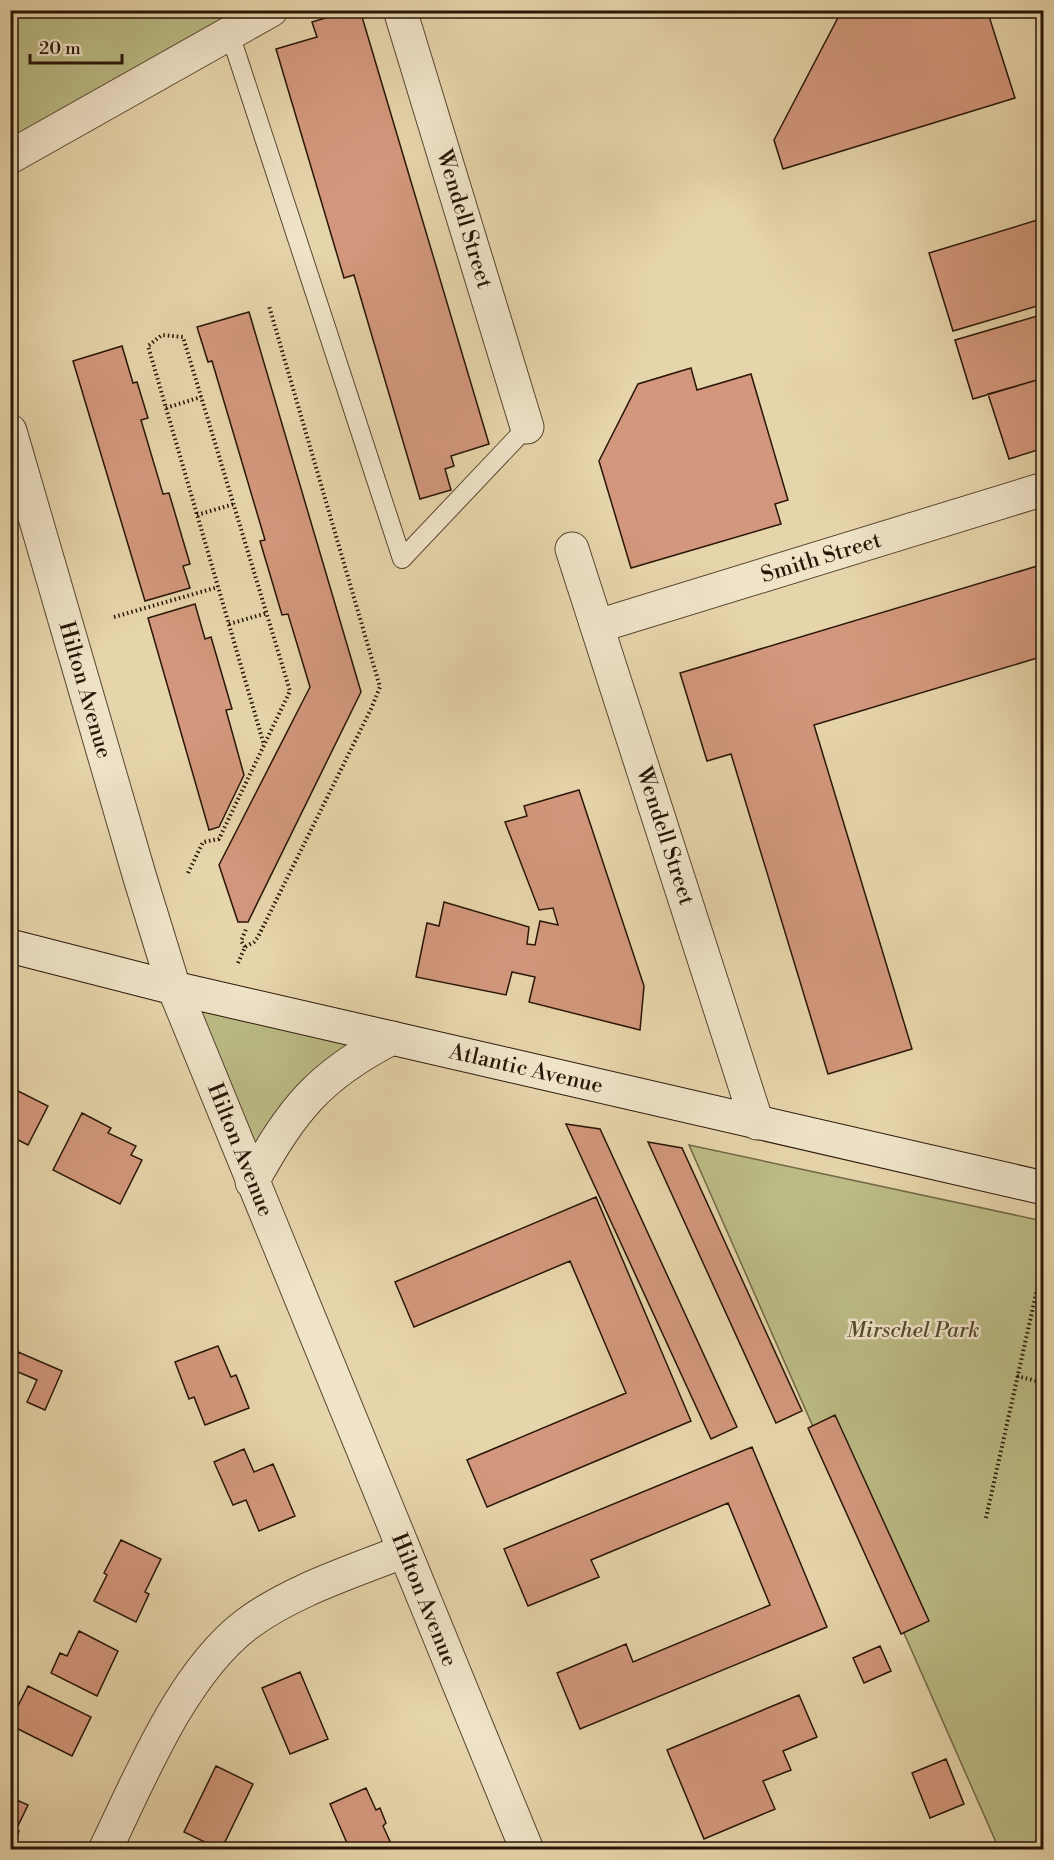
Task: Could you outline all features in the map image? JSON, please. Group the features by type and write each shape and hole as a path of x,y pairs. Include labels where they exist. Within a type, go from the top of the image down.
{"street":[{"path":"10,157 272,10"},
{"name":"Wendell Street","path":"400,10 527,428"},
{"name":"Hilton Avenue","path":"10,431 174,988 527,1850"},
{"name":"Smith Street","path":"598,626 1044,489"},
{"name":"Wendell Street","path":"572,549 757,1122"},
{"name":"Atlantic Avenue","path":"10,946 174,988 1044,1188"},
{"path":"252,1182 286,1126 317,1088 335,1072 392,1038"},
{"path":"105,1850 156,1745 194,1682 220,1649 247,1624 279,1605 404,1551"}],"lane":[{"path":"230,34 402,558 527,428"}],"path":[{"path":"238,963 245,947 258,937 371,710 380,687 269,306"},
{"path":"188,873 203,842 219,840 290,691 183,337 162,335 148,346 264,745"},
{"path":"166,408 201,397"},
{"path":"197,515 234,504"},
{"path":"114,617 218,587"},
{"path":"229,624 267,613"},
{"path":"245,947 242,941 247,927"},
{"path":"986,1518 1044,1258"},
{"path":"1017,1376 1044,1383"}],"green space":[{"path":"11,11 275,11 11,158"},
{"path":"196,1007 359,1045 251,1155"},
{"name":"Mirschel Park","path":"689,1145 1043,1221 1043,1849 999,1849"}],"building":[{"path":"352,10 360,10 489,444 451,456 454,466 445,469 451,490 420,499 354,275 344,278 276,49 317,37 312,22"},
{"path":"842,10 987,10 1015,98 783,169 774,140"},
{"path":"1044,218 1044,304 953,331 929,253"},
{"path":"249,312 361,692 248,922 238,922 219,865 310,687 288,614 282,615 260,541 265,540 212,361 208,362 197,327"},
{"path":"1044,314 1044,378 973,399 955,340"},
{"path":"122,346 133,383 137,382 148,418 141,420 163,494 169,493 190,564 183,566 190,588 145,601 73,361"},
{"path":"691,368 697,390 751,374 788,500 775,504 781,524 631,568 599,461 638,384"},
{"path":"1044,378 1044,448 1009,459 988,394"},
{"path":"1044,564 1044,656 814,725 912,1049 828,1074 731,754 707,761 680,673"},
{"path":"195,604 205,639 211,637 232,709 226,710 244,775 219,827 209,830 148,618"},
{"path":"579,790 644,986 640,1030 529,1002 535,977 512,972 506,995 416,977 427,923 439,926 444,902 529,927 527,944 535,945 540,921 558,925 553,908 539,910 505,822 527,816 524,806"},
{"path":"10,1087 48,1106 28,1145 10,1136"},
{"path":"82,1113 111,1128 108,1133 136,1146 131,1155 142,1160 120,1204 53,1170"},
{"path":"566,1124 600,1129 737,1427 711,1439"},
{"path":"648,1142 682,1148 802,1411 776,1423"},
{"path":"596,1197 691,1421 487,1507 467,1460 626,1393 570,1261 414,1327 395,1282"},
{"path":"218,1346 231,1377 236,1375 249,1408 205,1425 194,1397 189,1399 175,1362"},
{"path":"18,1352 62,1371 45,1410 27,1402 37,1380 11,1369"},
{"path":"835,1415 929,1621 901,1634 808,1428"},
{"path":"752,1447 827,1627 580,1729 557,1673 626,1644 633,1662 770,1605 728,1503 591,1560 599,1577 528,1606 504,1549"},
{"path":"244,1449 254,1472 273,1464 295,1516 259,1531 246,1500 233,1505 214,1462"},
{"path":"121,1540 161,1559 145,1592 149,1594 136,1622 94,1601 107,1575 104,1573"},
{"path":"79,1631 118,1651 97,1696 51,1673 60,1653 67,1656"},
{"path":"880,1646 891,1671 864,1683 853,1658"},
{"path":"300,1672 328,1739 290,1754 262,1688"},
{"path":"28,1686 91,1717 72,1756 10,1725"},
{"path":"799,1695 817,1737 783,1751 791,1770 763,1781 775,1809 704,1839 667,1750"},
{"path":"946,1759 964,1804 930,1818 912,1773"},
{"path":"216,1766 253,1784 221,1850 184,1832"},
{"path":"366,1788 376,1810 380,1808 386,1823 383,1826 394,1850 350,1850 330,1804"},
{"path":"10,1797 28,1805 16,1830 19,1831 13,1846 10,1845"}]}
